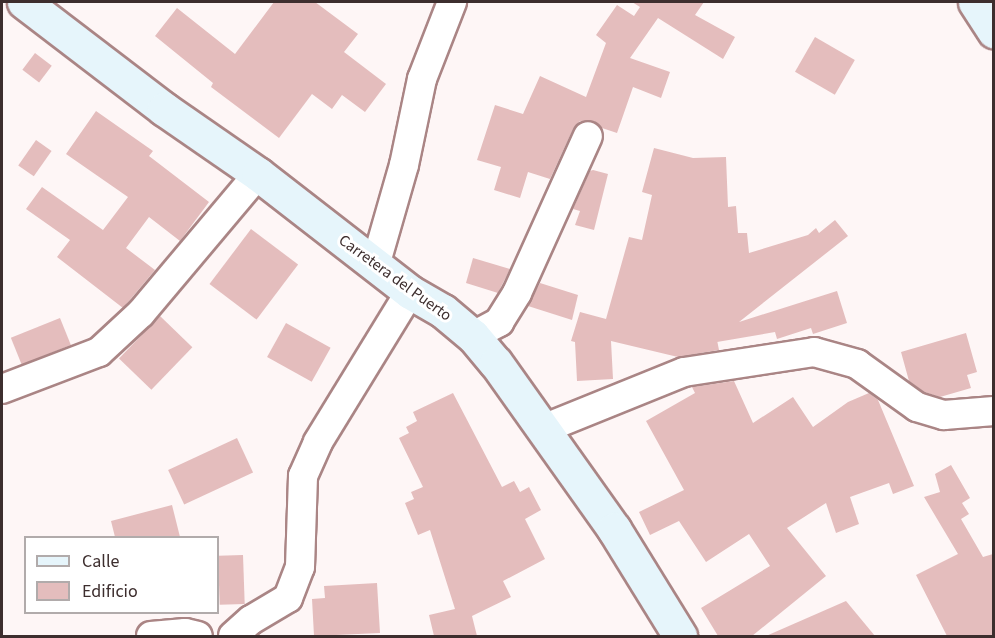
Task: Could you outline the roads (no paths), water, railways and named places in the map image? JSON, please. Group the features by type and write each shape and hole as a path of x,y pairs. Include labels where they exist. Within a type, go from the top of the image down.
{"main road":[{"name":"Carretera del Puerto","path":"24,2 164,109 258,174 375,266 410,292 443,311 473,336 614,529 680,636"},
{"path":"975,2 993,31"}],"street":[{"path":"375,266 404,165 422,79 452,2"},
{"path":"473,336 499,322 517,293 588,136"},
{"path":"2,389 99,352 141,313 258,174"},
{"path":"233,636 251,620 288,598 300,567 303,476 318,442 410,292"},
{"path":"543,429 684,372 814,352 856,364 917,407 944,415 993,411"},
{"path":"151,636 185,633 198,636"}]}
